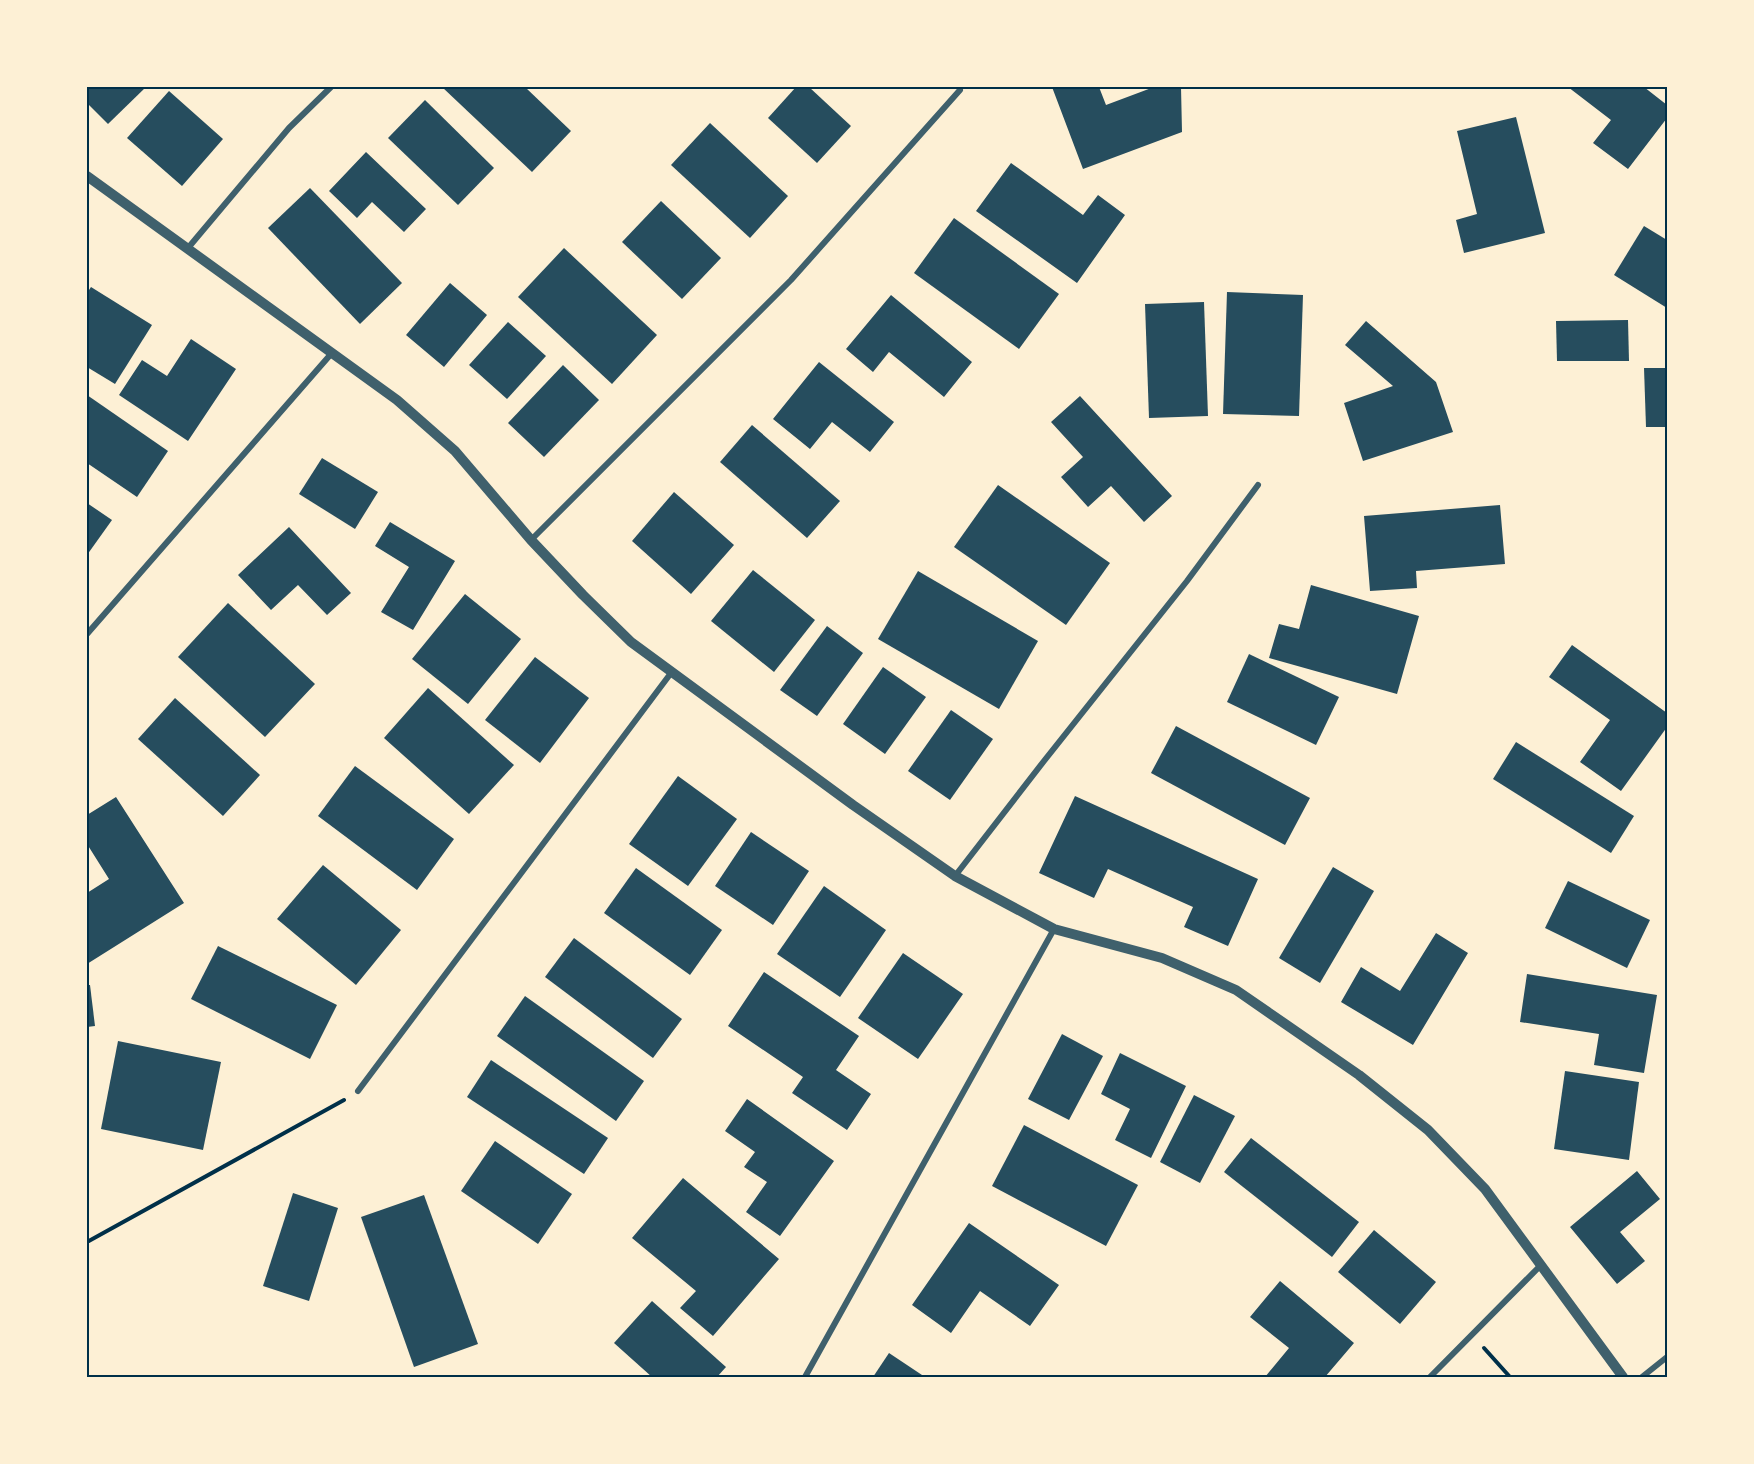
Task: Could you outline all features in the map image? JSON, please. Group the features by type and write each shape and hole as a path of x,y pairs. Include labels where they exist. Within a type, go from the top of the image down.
{"street":[{"path":"188,248 289,128 331,87"},
{"path":"531,540 791,280 960,90"},
{"path":"87,176 397,400 455,451 531,540 631,642 853,805 955,876 1054,929 1162,958 1236,990 1359,1075 1428,1130 1485,1189 1623,1377"},
{"path":"87,634 332,354"},
{"path":"955,876 1187,581 1258,485"},
{"path":"358,1091 671,673"},
{"path":"805,1377 1054,929"},
{"path":"1430,1377 1541,1265"},
{"path":"1642,1377 1667,1357"}],"path":[{"path":"87,1242 358,1091"},
{"path":"1472,1335 1510,1377"}],"building":[{"path":"87,87 146,87 108,124 87,103"},
{"path":"442,87 525,87 571,131 532,172"},
{"path":"796,87 809,87 851,126 817,163 768,118"},
{"path":"1052,87 1099,87 1106,105 1154,87 1181,87 1182,132 1083,169"},
{"path":"1568,87 1644,87 1667,105 1667,118 1628,169 1593,143 1611,120"},
{"path":"169,91 223,139 182,186 127,138"},
{"path":"425,100 494,168 458,205 388,138"},
{"path":"1516,117 1545,233 1464,253 1456,220 1477,214 1457,131"},
{"path":"710,123 788,196 750,238 671,165"},
{"path":"366,152 426,209 404,232 372,202 357,218 329,191"},
{"path":"1011,163 1083,215 1098,195 1125,215 1077,283 976,211"},
{"path":"310,188 402,283 360,324 268,228"},
{"path":"661,201 721,258 682,299 622,242"},
{"path":"954,218 1059,294 1019,349 914,273"},
{"path":"1644,226 1667,240 1667,308 1614,275"},
{"path":"564,248 657,335 612,384 518,297"},
{"path":"450,283 487,315 444,367 406,335"},
{"path":"91,287 152,325 115,384 87,367 87,293"},
{"path":"1227,292 1303,295 1299,416 1223,414"},
{"path":"891,295 972,362 944,397 889,352 873,372 846,349"},
{"path":"1204,302 1208,416 1149,418 1145,304"},
{"path":"1628,320 1629,361 1557,361 1556,321"},
{"path":"1366,321 1436,382 1453,432 1363,461 1344,403 1393,386 1345,345"},
{"path":"508,322 546,356 507,399 469,365"},
{"path":"191,339 236,369 188,441 119,395 142,360 167,376"},
{"path":"819,362 894,422 870,452 832,422 810,449 773,419"},
{"path":"563,365 599,400 544,457 508,423"},
{"path":"1644,368 1667,368 1667,427 1646,427"},
{"path":"87,395 168,451 137,497 87,463"},
{"path":"1080,396 1172,496 1144,522 1111,486 1088,507 1061,477 1083,457 1051,422"},
{"path":"752,425 840,501 807,538 720,462"},
{"path":"322,458 378,492 355,529 299,494"},
{"path":"998,485 1110,563 1066,625 954,547"},
{"path":"674,492 734,545 691,594 632,541"},
{"path":"87,503 112,520 87,555"},
{"path":"1500,505 1505,564 1416,571 1417,588 1370,591 1364,516"},
{"path":"390,522 455,561 413,630 381,612 409,567 375,546"},
{"path":"289,527 351,593 327,615 298,585 271,610 238,575"},
{"path":"753,570 815,620 774,672 711,621"},
{"path":"918,571 1038,641 999,709 878,639"},
{"path":"1311,585 1419,616 1397,694 1269,658 1279,624 1299,629"},
{"path":"465,594 521,639 468,704 412,659"},
{"path":"228,603 315,684 265,737 178,657"},
{"path":"827,626 863,653 817,716 780,690"},
{"path":"1572,645 1667,713 1667,727 1621,791 1580,762 1610,720 1549,677"},
{"path":"1249,654 1339,697 1316,745 1227,702"},
{"path":"535,657 589,698 540,763 485,720"},
{"path":"883,667 926,697 885,754 843,724"},
{"path":"428,688 514,765 469,814 384,738"},
{"path":"175,698 260,775 223,816 138,739"},
{"path":"951,710 993,739 950,800 908,771"},
{"path":"1176,726 1310,798 1285,845 1151,773"},
{"path":"1516,742 1634,816 1611,853 1493,779"},
{"path":"355,766 454,839 417,890 318,816"},
{"path":"678,776 737,819 688,886 629,844"},
{"path":"1075,796 1258,879 1228,946 1184,927 1193,907 1108,869 1094,898 1039,873"},
{"path":"116,797 184,903 87,964 87,893 109,879 87,844 87,815"},
{"path":"751,832 809,871 773,925 715,886"},
{"path":"323,865 401,930 356,985 277,919"},
{"path":"1333,867 1374,891 1320,983 1279,958"},
{"path":"636,868 722,930 690,975 604,913"},
{"path":"1568,881 1650,920 1627,968 1545,928"},
{"path":"824,886 886,930 840,997 777,954"},
{"path":"1436,933 1468,953 1413,1045 1341,1002 1361,967 1400,991"},
{"path":"574,938 682,1019 653,1058 545,977"},
{"path":"218,946 337,1005 310,1059 191,999"},
{"path":"903,953 963,994 918,1059 858,1018"},
{"path":"764,972 859,1036 836,1070 871,1094 847,1130 792,1093 803,1077 728,1026"},
{"path":"1527,974 1657,995 1644,1073 1594,1065 1599,1034 1520,1022"},
{"path":"87,985 90,985 95,1026 87,1027"},
{"path":"525,996 644,1081 616,1121 497,1036"},
{"path":"1062,1034 1103,1056 1069,1120 1028,1099"},
{"path":"118,1041 221,1062 203,1150 101,1129"},
{"path":"1120,1053 1186,1086 1151,1158 1115,1140 1130,1109 1101,1094"},
{"path":"491,1060 608,1138 584,1174 467,1097"},
{"path":"1565,1071 1639,1082 1629,1160 1554,1149"},
{"path":"1194,1095 1235,1116 1200,1183 1160,1162"},
{"path":"747,1099 834,1161 780,1236 746,1212 767,1182 744,1167 755,1152 725,1131"},
{"path":"1024,1125 1138,1185 1106,1246 992,1186"},
{"path":"1251,1138 1359,1222 1332,1257 1224,1172"},
{"path":"495,1141 572,1194 538,1244 461,1191"},
{"path":"1637,1171 1660,1199 1620,1232 1645,1261 1617,1284 1570,1227"},
{"path":"683,1178 779,1259 713,1336 680,1308 696,1291 632,1238"},
{"path":"293,1193 338,1208 309,1301 263,1286"},
{"path":"424,1195 478,1344 414,1367 361,1217"},
{"path":"969,1223 1059,1285 1030,1326 980,1291 951,1333 912,1305"},
{"path":"1374,1230 1436,1282 1400,1324 1338,1272"},
{"path":"1280,1281 1354,1343 1325,1377 1265,1377 1289,1348 1250,1317"},
{"path":"652,1301 726,1367 717,1377 652,1377 614,1343"},
{"path":"889,1353 925,1377 873,1377"}]}
